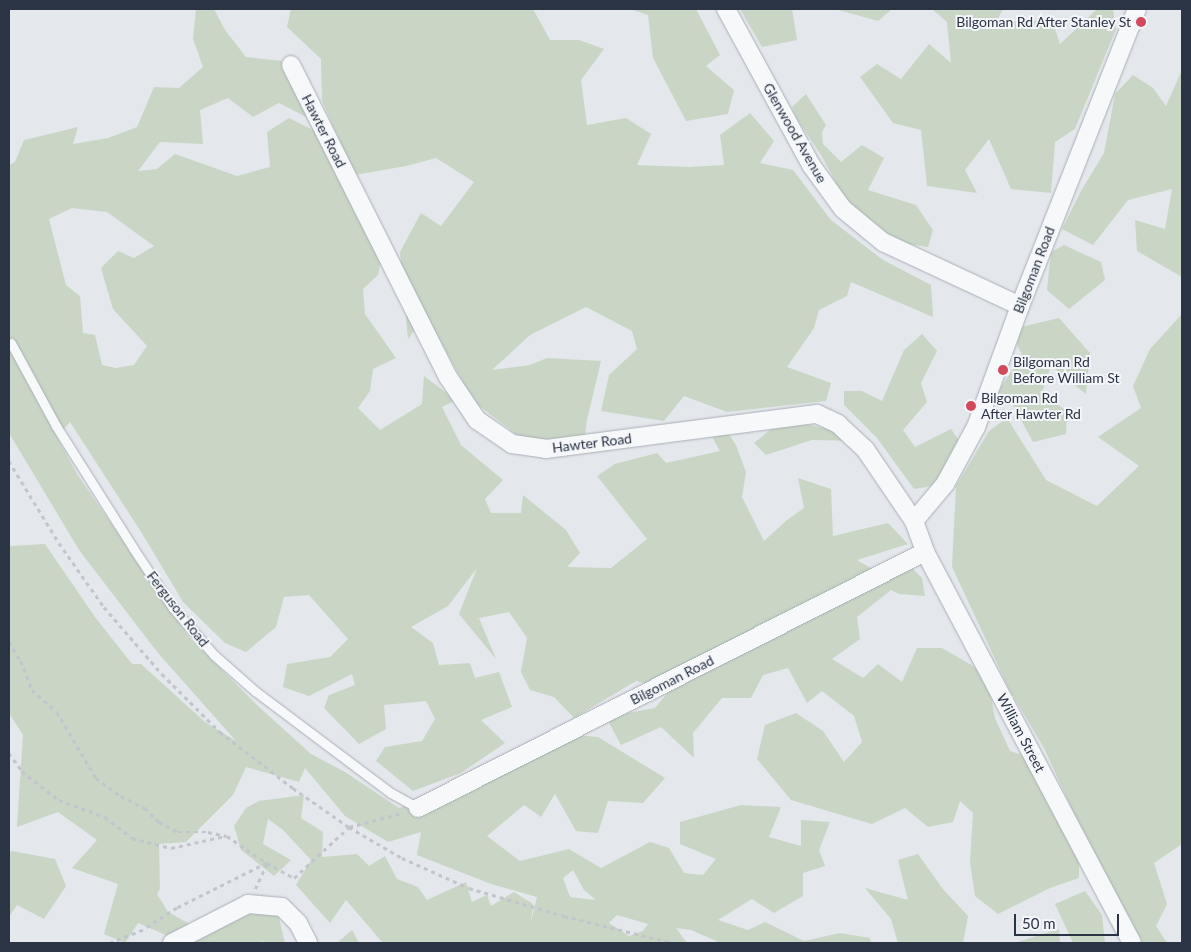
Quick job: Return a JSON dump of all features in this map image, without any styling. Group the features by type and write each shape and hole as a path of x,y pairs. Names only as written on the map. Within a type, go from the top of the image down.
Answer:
{"street":[{"name":"Glenwood Avenue","path":"726,9 811,165 843,209 883,242 1020,306"},
{"name":"Bilgoman Road","path":"914,521 945,484 976,427 1020,306 1137,9"},
{"name":"Hawter Road","path":"291,65 448,377 477,420 512,444 546,449 817,414 838,424 865,449 914,521"},
{"name":"William Street","path":"914,521 925,552 1132,943"},
{"name":"Bilgoman Road","path":"418,808 925,552"},
{"path":"172,943 248,904 282,907 298,923 308,943"}],"lane":[{"name":"Ferguson Road","path":"11,343 56,426 133,548 174,608 214,655 254,691 391,793 418,808"}],"path":[{"path":"9,461 59,543 104,607 162,674 220,732 293,788 349,827 402,858 470,888 564,916 673,943"},
{"path":"9,642 21,661 32,690 58,712 96,778 121,796 144,808 159,822 178,832 208,832 227,836 267,863 294,878 349,827 418,808"},
{"path":"9,753 22,771 59,800 105,818 132,838 171,848 227,836"},
{"path":"248,904 267,863"},
{"path":"110,943 143,930 177,908 267,863"}],"green space":[{"path":"196,9 214,9 225,30 246,57 282,61 310,119 279,103 253,117 228,98 200,110 203,144 160,142 138,171 157,169 175,154 237,176 270,167 267,132 289,118 319,133 352,177 352,206 383,250 378,275 363,289 365,314 396,358 373,369 370,391 358,408 380,430 422,404 424,376 456,400 442,407 461,445 503,480 485,499 491,513 521,513 523,495 566,530 580,553 567,567 611,568 647,539 597,476 615,464 657,453 666,463 720,451 707,428 727,431 736,445 746,472 742,497 764,541 787,520 804,508 798,478 831,489 833,536 888,523 908,544 857,560 874,570 908,564 922,578 925,596 899,594 891,590 857,617 860,639 832,659 863,678 878,664 902,682 917,648 942,648 987,674 995,718 1010,751 1032,758 1079,856 1079,878 1050,888 998,914 975,896 970,862 973,813 960,801 953,822 928,827 905,808 872,824 791,800 757,759 765,725 796,713 823,731 844,762 862,742 854,716 822,691 807,703 788,668 763,675 751,698 722,698 693,733 694,758 661,727 621,745 606,717 655,708 670,690 636,681 574,718 554,697 530,690 521,672 527,638 509,612 479,618 496,659 459,614 477,568 448,606 411,627 433,643 439,665 470,663 475,678 499,672 512,707 481,720 505,743 461,773 413,791 376,761 385,747 422,741 435,719 426,701 384,705 386,729 359,744 324,708 329,695 355,685 352,674 309,696 283,687 287,664 330,657 348,639 309,595 284,597 276,627 246,652 225,643 183,602 143,535 70,422 57,437 77,474 191,639 258,706 311,754 345,772 399,808 429,798 564,734 598,737 665,778 643,803 608,801 598,833 576,831 555,794 541,817 524,805 487,836 520,861 569,849 601,868 650,842 669,848 684,873 703,875 716,859 680,844 680,822 741,805 781,807 769,837 801,846 801,820 830,822 819,850 825,866 803,873 803,896 774,913 752,899 718,920 748,930 765,922 804,941 840,933 870,938 871,943 721,943 691,930 676,928 687,943 383,943 346,900 330,923 296,885 311,860 283,830 268,819 263,844 291,860 274,876 241,850 234,826 246,808 259,801 304,795 301,818 323,832 322,857 357,854 369,866 385,856 397,879 418,887 427,900 466,882 472,902 487,895 491,906 514,892 533,904 531,922 537,897 491,884 417,855 421,832 388,842 345,816 305,768 299,782 246,767 233,795 186,842 159,844 160,889 157,894 168,912 206,933 224,906 278,914 285,943 263,943 263,941 256,943 169,943 180,941 138,923 125,943 104,934 118,884 72,868 97,840 58,812 17,827 23,735 9,713 9,546 45,544 95,617 132,664 141,664 205,722 236,741 158,653 79,550 9,433 9,165 15,162 24,140 78,127 73,144 108,138 137,127 154,87 179,88 203,67 193,39","holes":["72,208 107,212 154,246 134,258 118,251 101,268 113,309 147,346 134,365 116,368 102,365 95,335 83,333 80,296 66,285 49,219","573,870 584,890 596,900 570,897 563,878","617,915 648,924 643,931 629,936 609,923"]},
{"path":"291,9 533,9 550,40 579,40 604,49 581,80 587,125 626,118 651,134 637,165 689,167 724,165 720,135 750,113 774,141 760,163 793,170 831,220 883,260 931,285 933,317 851,282 847,296 819,310 814,328 787,367 831,383 826,401 727,412 684,396 664,421 601,411 609,375 637,349 632,331 586,307 530,335 492,370 530,365 547,358 601,361 587,420 583,450 533,447 474,402 426,315 408,339 400,252 421,213 441,226 474,182 436,158 406,166 355,175 322,101 321,59 287,27"},
{"path":"630,9 696,9 720,55 706,66 734,90 728,114 686,121 653,58 648,15"},
{"path":"740,9 792,9 797,40 762,47"},
{"path":"835,9 892,9 878,21"},
{"path":"932,9 1003,9 996,22 1052,20 1060,44 1097,9 1113,9 1116,29 1075,129 1055,142 1051,193 1011,189 989,139 965,170 977,193 927,186 921,130 893,123 860,77 877,64 901,79 929,44 951,63 947,22"},
{"path":"1182,70 1182,277 1137,251 1135,220 1165,229 1172,189 1128,200 1093,245 1062,229 1081,191 1104,153 1115,94 1133,75 1153,88 1166,106"},
{"path":"806,94 826,125 822,132 823,144 841,162 862,145 884,158 868,190 916,205 933,230 928,247 888,241 848,205 821,155 797,119 792,107"},
{"path":"1064,245 1101,262 1105,280 1069,309 1047,290 1051,252"},
{"path":"1182,314 1182,844 1154,863 1167,904 1156,926 1167,943 1138,943 1085,838 1044,748 1009,689 952,567 956,486 989,431 1007,418 1046,480 1097,506 1139,466 1098,437 1141,408 1133,386 1150,349"},
{"path":"1059,318 1090,353 1086,394 1051,366 1042,393 1067,411 1066,434 1033,442 1010,400 998,392 1022,355 1017,345 1021,327"},
{"path":"922,334 937,351 921,383 927,402 903,430 915,447 951,429 964,448 938,485 914,489 877,438 844,405 844,391 862,391 882,401 904,350"},
{"path":"783,419 832,430 854,441 812,440 766,455 754,443"},
{"path":"9,852 55,859 66,886 44,919 17,905 9,917"},
{"path":"918,854 942,888 968,916 963,943 898,943 891,919 865,888 908,900 898,860"},
{"path":"1085,891 1102,915 1105,943 1073,943 1055,904"},
{"path":"1059,929 1060,943 1014,943"},
{"path":"352,930 359,943 337,943"}],"place":[{"name":"Bilgoman Rd After Stanley St","path":"1141,22"},
{"name":"Bilgoman Rd Before William St","path":"1003,370"},
{"name":"Bilgoman Rd After Hawter Rd","path":"971,406"}]}
